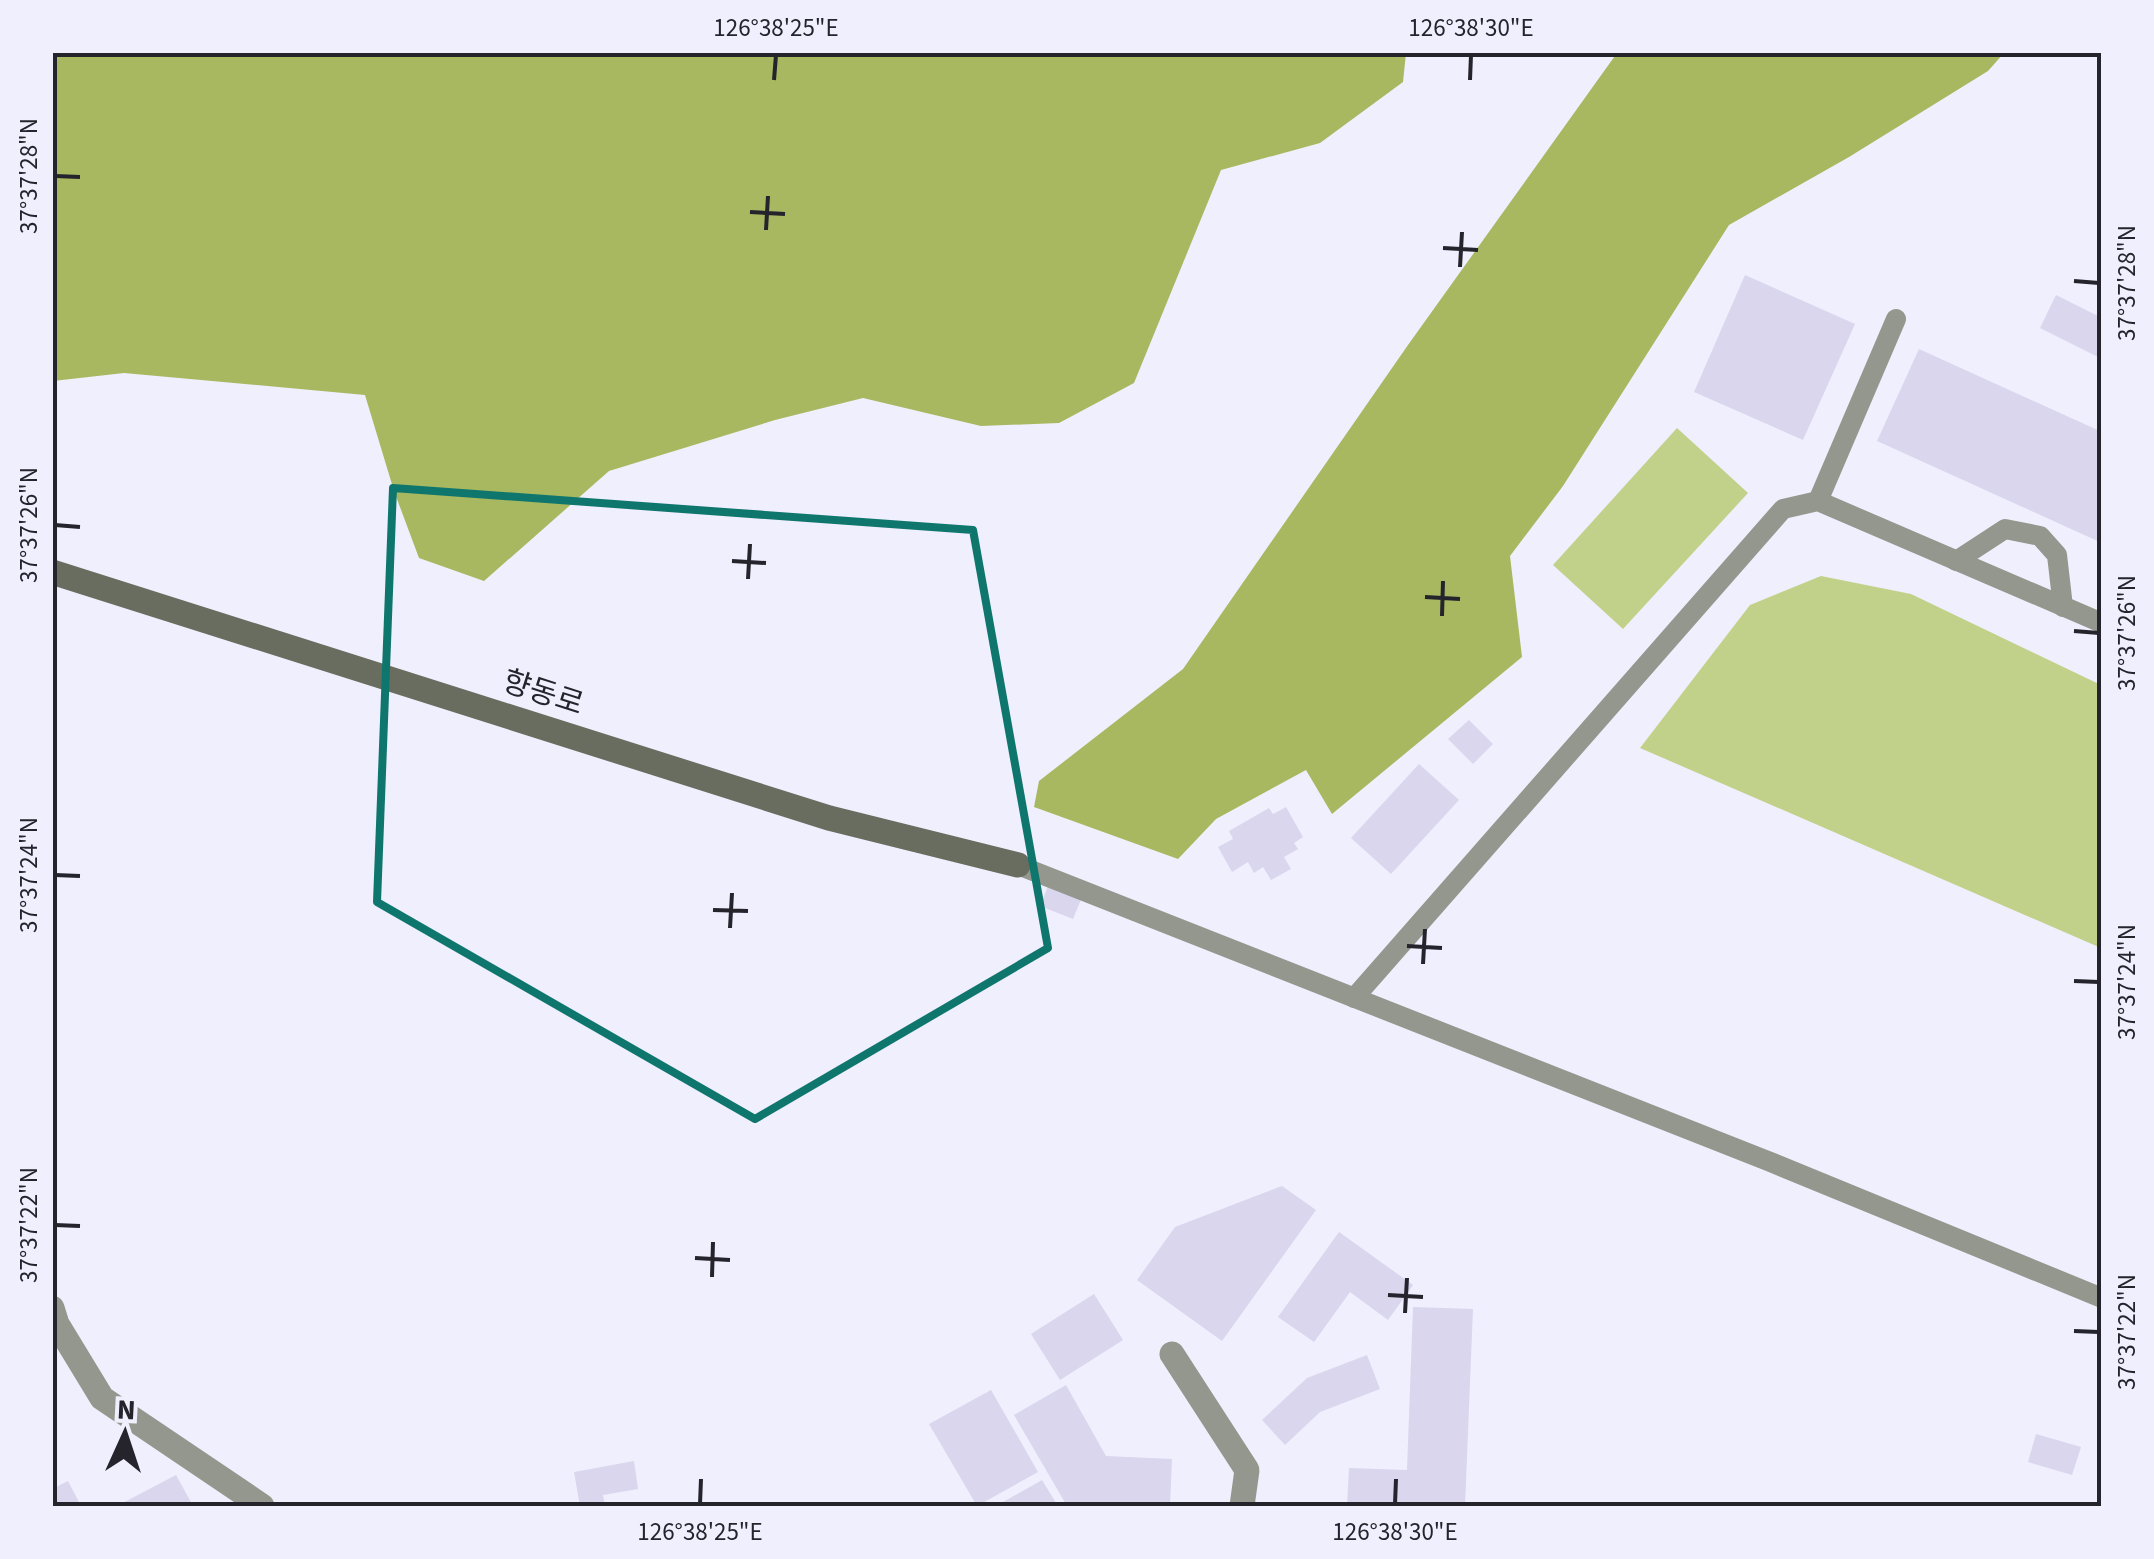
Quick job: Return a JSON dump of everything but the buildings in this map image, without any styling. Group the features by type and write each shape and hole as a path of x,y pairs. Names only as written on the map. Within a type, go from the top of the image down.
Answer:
{"street":[{"name":"향동로","path":"52,572 829,818 1018,865"},
{"path":"52,1308 57,1324 102,1398 262,1506"},
{"path":"1172,1354 1247,1470 1242,1506"}],"lane":[{"path":"1818,501 1896,319"},
{"path":"1354,998 1783,509 1818,501 2102,624"},
{"path":"1956,561 2004,529 2040,536 2057,555 2062,606"},
{"path":"1018,865 1768,1161 2102,1298"}],"highlighted area":[{"path":"393,488 973,530 1048,948 755,1119 377,902"}],"green space":[{"path":"52,53 1406,53 1403,82 1320,143 1221,170 1134,383 1059,423 981,426 863,398 775,420 609,471 484,581 419,558 365,395 124,373 53,381"},
{"path":"1617,53 2004,53 1988,71 1729,225 1563,486 1510,556 1522,657 1332,814 1306,770 1216,819 1178,859 1034,807 1039,781 1183,669"},
{"path":"1677,428 1748,493 1623,629 1553,565"},
{"path":"1821,576 1911,594 2101,685 2101,948 1640,748 1750,605"}]}
